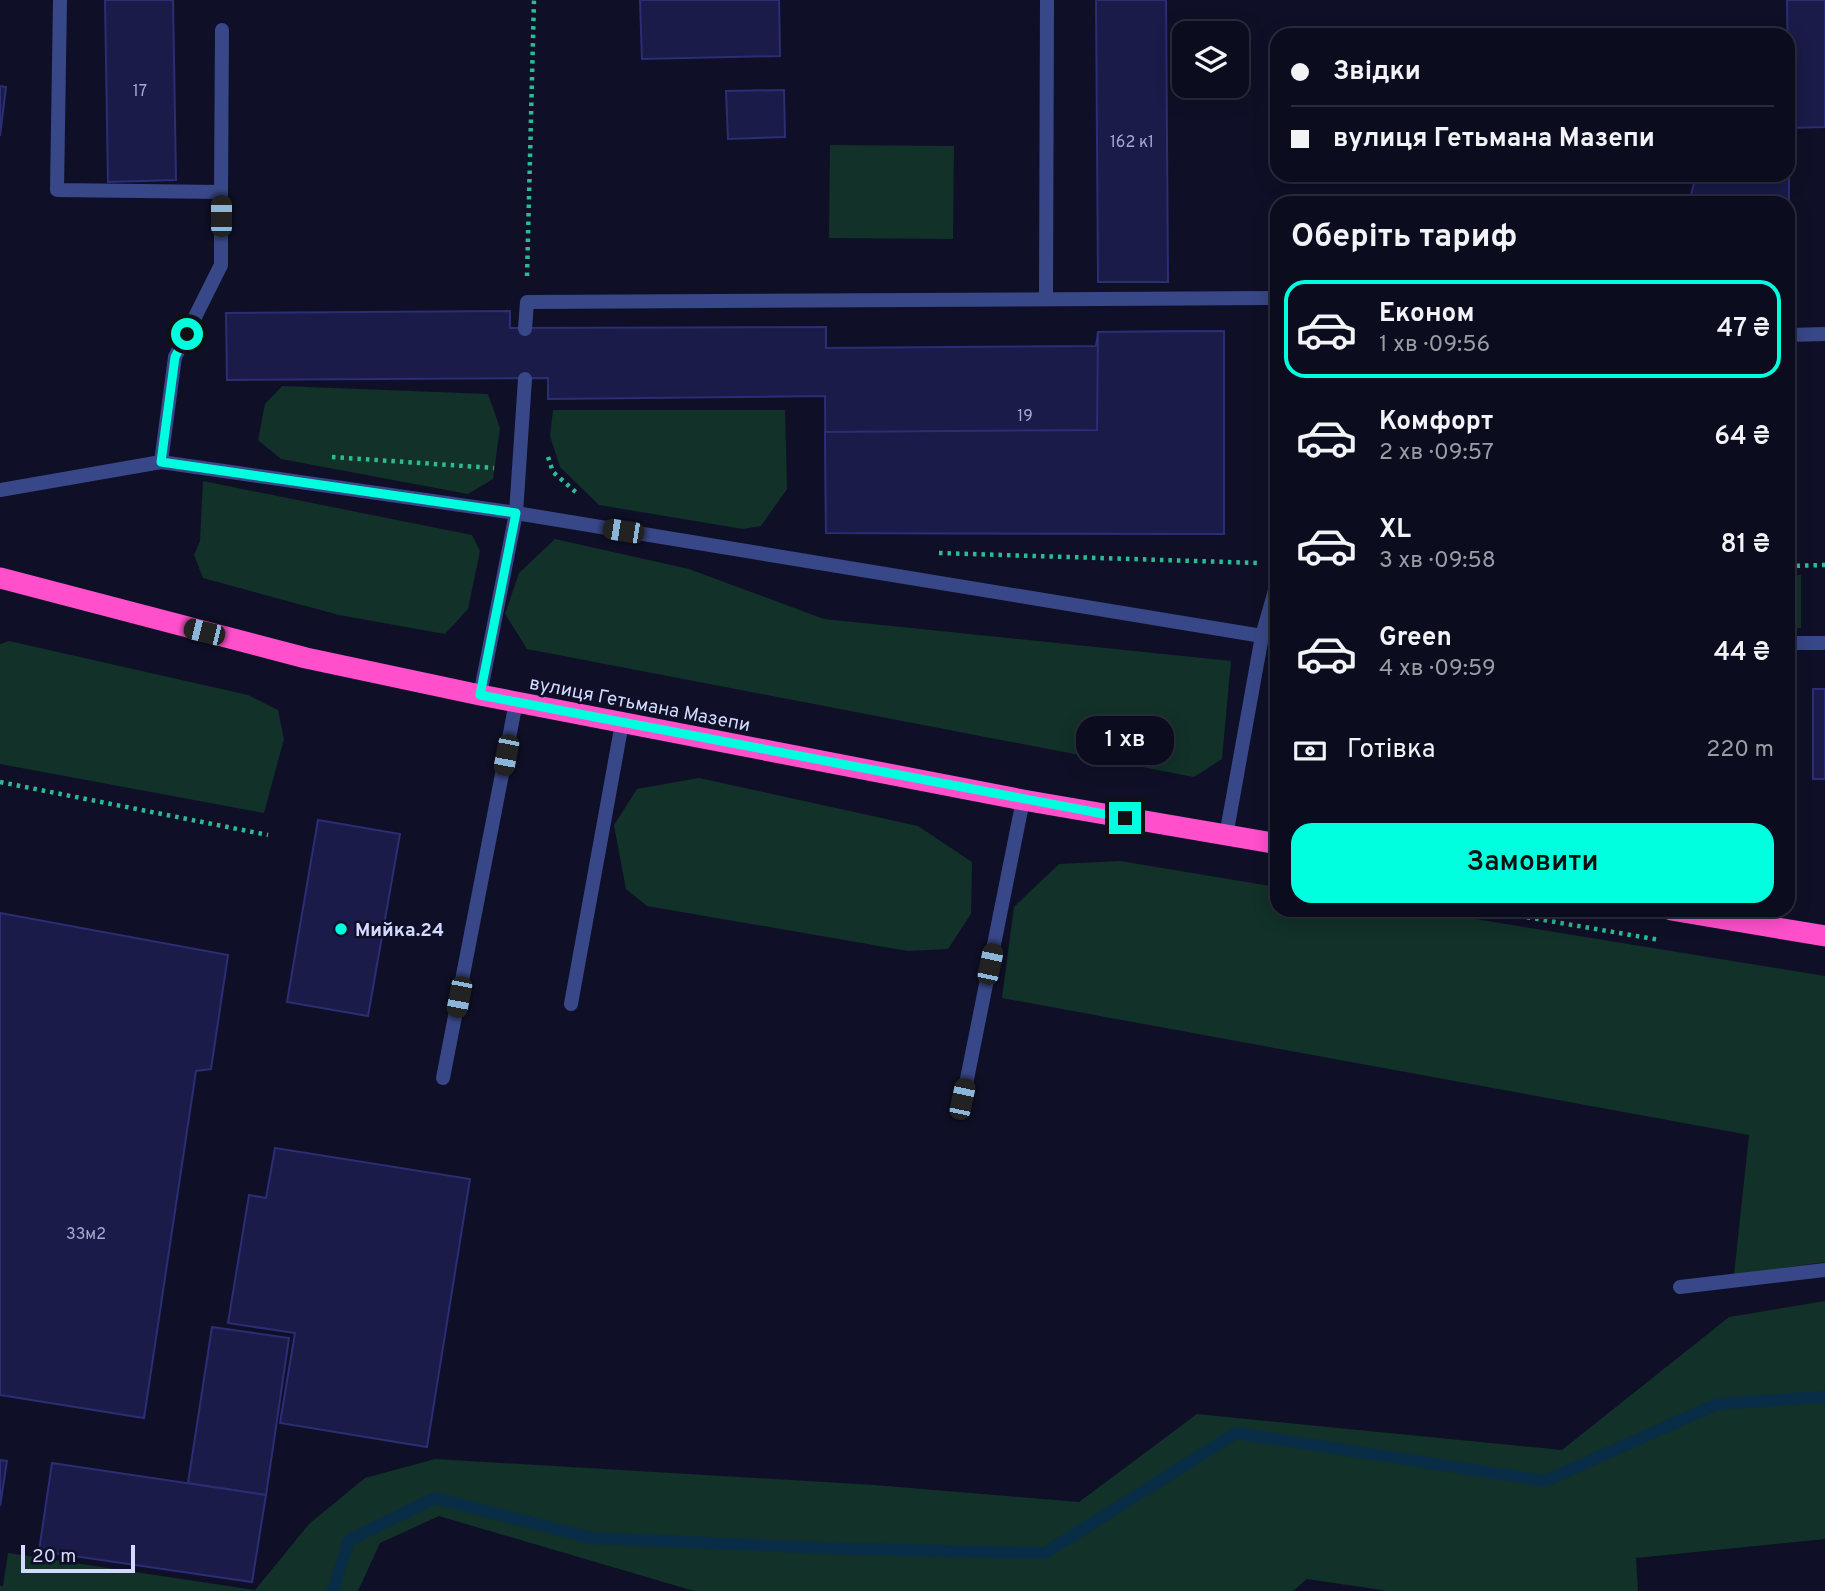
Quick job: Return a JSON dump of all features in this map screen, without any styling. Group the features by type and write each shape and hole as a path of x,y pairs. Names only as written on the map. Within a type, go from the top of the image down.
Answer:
{"highway":[{"name":"вулиця Гетьмана Мазепи","path":"0,578 306,658 480,695 1023,800 1270,843"},
{"path":"1712,917 1825,936"}],"lane":[{"path":"60,0 57,190 221,192"},
{"path":"1046,299 1047,0"},
{"path":"161,462 175,357 221,265 222,30"},
{"path":"525,329 527,302 1270,298"},
{"path":"1795,335 1825,334"},
{"path":"480,695 516,513 525,379"},
{"path":"0,490 161,462 516,513 1270,636"},
{"path":"1226,836 1262,636 1270,608"},
{"path":"1795,643 1825,643"},
{"path":"443,1078 516,702"},
{"path":"571,1004 622,723"},
{"path":"962,1099 1023,800"},
{"path":"1680,1287 1825,1270"}],"path":[{"path":"527,302 534,0"},
{"path":"545,451 553,472 589,503"},
{"path":"928,553 1264,563"},
{"path":"1795,566 1825,565"},
{"path":"0,782 268,835"},
{"path":"1526,917 1662,940"}],"green space":[{"path":"830,145 954,146 953,239 829,238"},
{"path":"282,386 488,394 500,428 493,479 468,494 281,459 258,440 265,404"},
{"path":"553,410 785,410 787,489 761,526 743,529 599,505 560,467 550,436"},
{"path":"203,481 472,535 480,551 468,609 445,634 339,615 203,578 194,555 200,541"},
{"path":"555,539 689,569 824,619 1231,661 1222,759 1194,777 527,649 505,614 519,573"},
{"path":"1795,575 1801,575 1801,628 1795,628"},
{"path":"9,641 248,695 278,710 284,739 264,813 0,764 0,644"},
{"path":"699,778 918,826 972,862 971,914 948,949 908,951 647,906 626,889 614,825 637,789"},
{"path":"1120,861 1270,886 1270,917 1463,917 1825,976 1825,1262 1734,1275 1749,1135 1002,998 1014,907 1059,864"},
{"path":"1825,1301 1825,1539 1636,1558 1638,1591 1388,1591 1307,1579 1293,1591 694,1591 439,1516 380,1543 358,1591 0,1591 8,1553 255,1590 309,1524 365,1478 435,1459 874,1485 1079,1502 1197,1414 1562,1450 1729,1317"}],"building":[{"path":"105,0 173,0 176,180 108,182"},
{"path":"640,0 779,0 780,56 642,59"},
{"path":"1096,0 1166,0 1168,282 1098,282"},
{"path":"1787,0 1825,0 1825,127 1795,128 1795,28 1787,28"},
{"path":"0,86 6,87 0,136"},
{"path":"784,90 785,137 728,139 726,91"},
{"path":"1694,182 1789,182 1789,196 1691,196"},
{"path":"510,311 510,328 826,327 826,348 1096,346 1098,332 1224,331 1224,534 826,533 825,396 548,399 548,378 227,380 226,313"},
{"path":"1224,331 1224,534 826,533 825,432 1097,430 1098,332"},
{"path":"1813,689 1825,689 1825,779 1813,779"},
{"name":"Мийка.24","path":"318,820 400,834 368,1016 287,1002"},
{"path":"0,913 228,955 211,1069 196,1071 144,1418 0,1395"},
{"path":"275,1148 470,1179 427,1447 280,1423 295,1333 228,1323 249,1195 266,1198"},
{"path":"212,1327 289,1338 266,1495 188,1483"},
{"path":"0,1460 7,1461 0,1506"},
{"path":"52,1463 266,1495 252,1582 39,1551"}],"waterway":[{"path":"333,1591 349,1540 435,1498 591,1538 850,1549 1045,1553 1236,1433 1545,1481 1717,1404 1825,1397"}],"place":[{"name":"Мийка.24","path":"341,929"}],"route":[{"path":"187,334 175,357 161,462 516,513 480,695 1125,818"}]}
